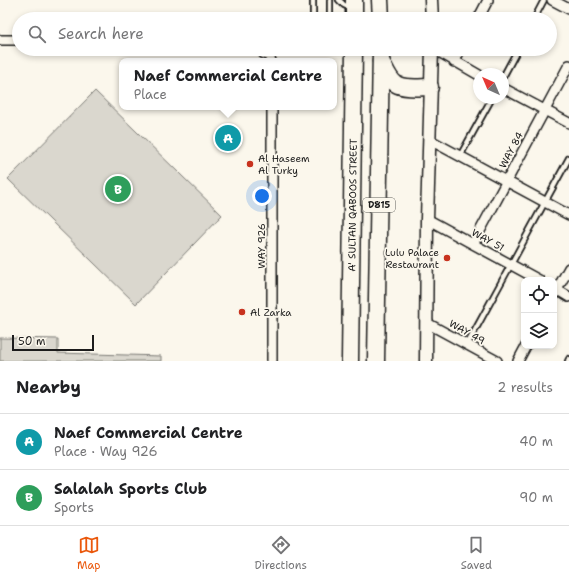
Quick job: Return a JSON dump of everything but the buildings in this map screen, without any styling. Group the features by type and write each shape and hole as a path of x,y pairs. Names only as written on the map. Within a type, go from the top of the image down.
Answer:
{"highway":[{"path":"380,0 380,12"},
{"name":"A' SULTAN QABOOS STREET","path":"350,361 354,56"},
{"path":"381,56 391,78 398,85 412,87 430,86"},
{"name":"D815","path":"376,361 381,56"}],"street":[{"path":"431,0 432,12"},
{"path":"482,12 488,0"},
{"path":"552,0 569,9"},
{"path":"0,40 12,40"},
{"path":"426,361 427,219 430,140 430,86 432,56"},
{"path":"444,56 473,72"},
{"path":"454,62 457,56"},
{"name":"WAY 84","path":"473,244 569,65"},
{"path":"509,91 569,123"},
{"name":"WAY 926","path":"272,110 272,361"},
{"path":"430,140 569,215"},
{"name":"WAY 51","path":"427,219 533,277"},
{"path":"557,288 569,268"},
{"path":"557,292 569,297"},
{"name":"WAY 49","path":"427,323 497,361"},
{"path":"518,361 524,349"}],"lane":[{"path":"312,0 313,12"},
{"path":"330,0 330,12"},
{"path":"339,0 353,12"},
{"path":"538,12 544,0"},
{"path":"507,68 514,56"},
{"path":"460,156 489,104"},
{"path":"467,345 569,158"}],"shaded area":[{"path":"95,91 222,215 136,304 8,179"},
{"path":"0,338 58,339 58,353 161,356 161,361 0,361"}],"place":[{"name":"Naef Commercial Centre","path":"228,138"},
{"name":"Al Haseem Al Turky","path":"250,164"},
{"name":"Salalah Sports Club","path":"118,189"},
{"name":"Lulu Palace Restaurant","path":"447,258"},
{"name":"Al Zarka","path":"242,312"}]}
